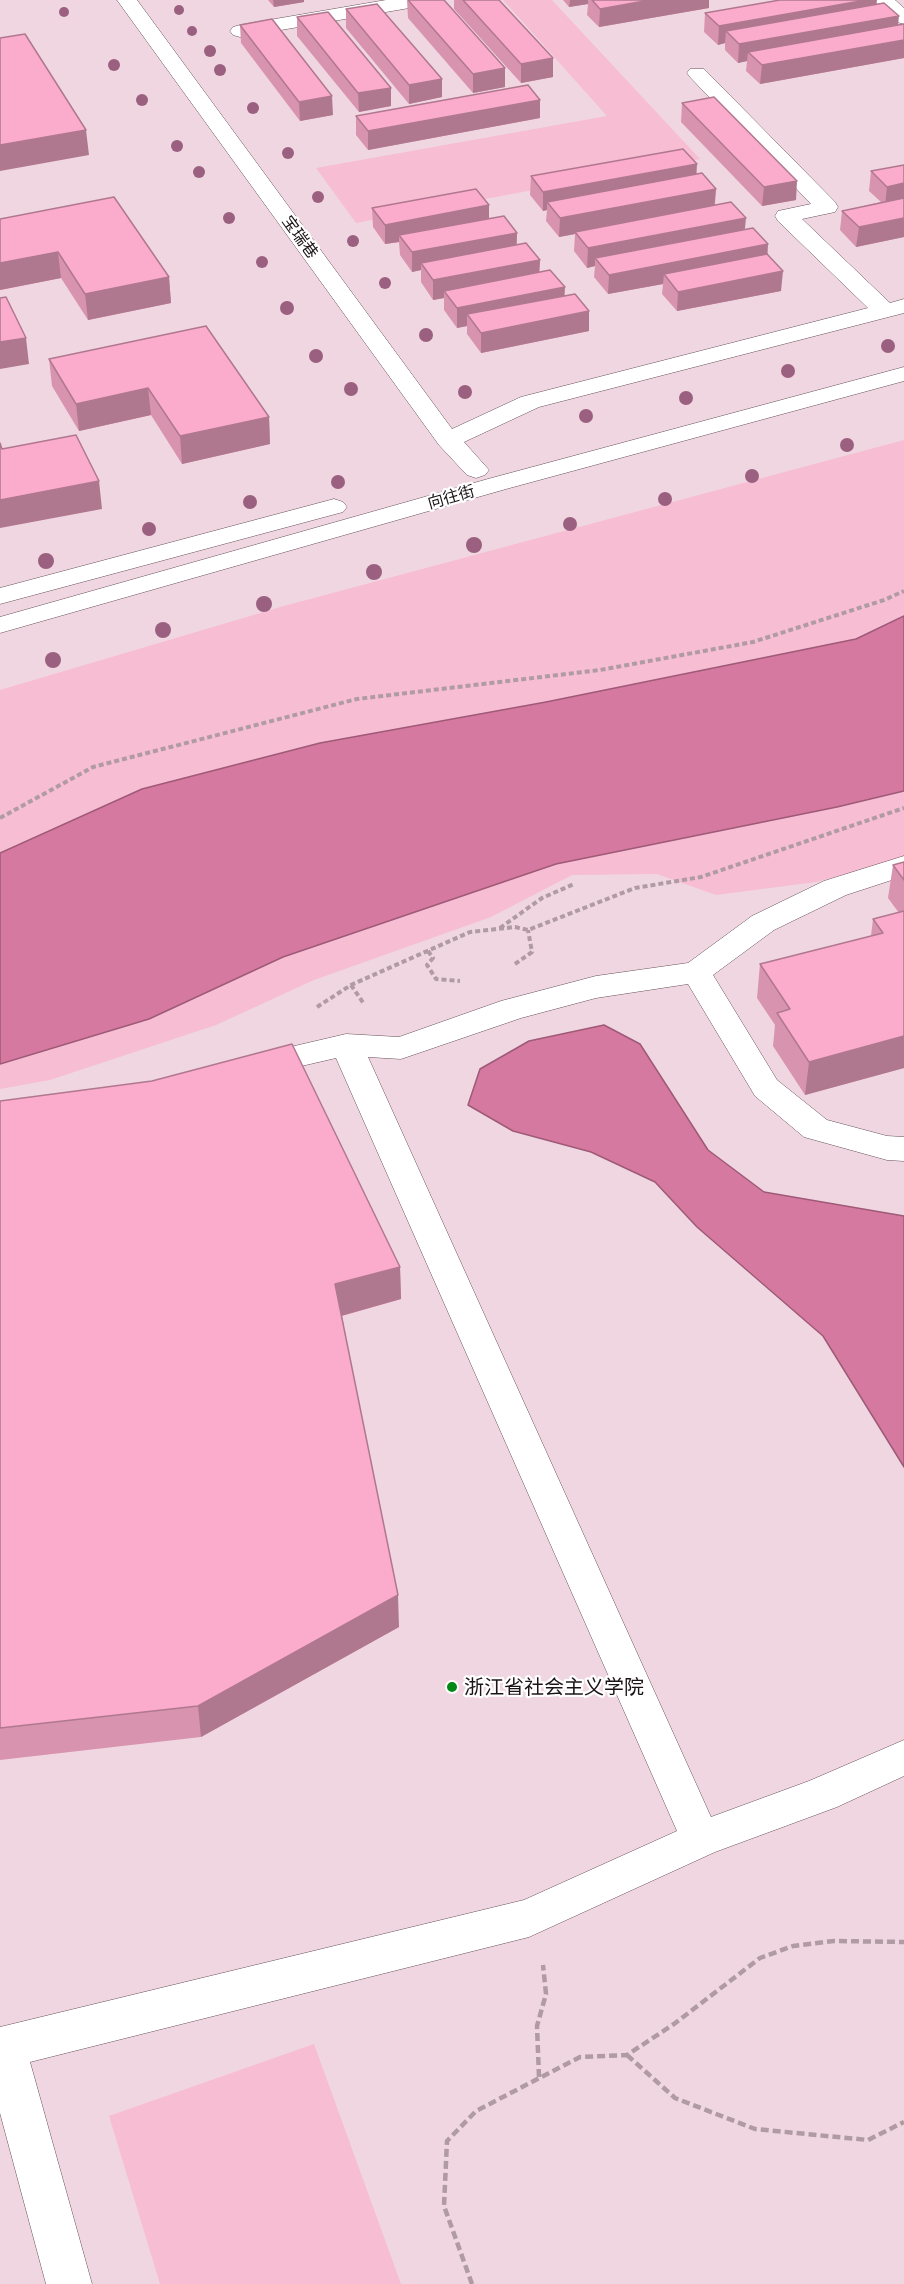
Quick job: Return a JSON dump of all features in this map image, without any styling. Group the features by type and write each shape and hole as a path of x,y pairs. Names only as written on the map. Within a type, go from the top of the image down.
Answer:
{"street":[{"name":"宝瑞巷","path":"127,0 448,440 476,470"},
{"path":"240,31 421,0"},
{"path":"883,0 904,18"},
{"path":"697,73 827,207 786,216 894,308"},
{"path":"448,440 530,402 894,308"},
{"name":"向往街","path":"0,596 904,356"},
{"name":"向往街","path":"0,625 497,484 904,374"},
{"path":"231,1071 346,1045 401,1048 512,1009 596,987 696,972 763,923 836,888 904,867"},
{"path":"696,972 766,1088 816,1129 887,1148 904,1149"},
{"path":"346,1045 701,1839"},
{"path":"69,2284 2,2047 529,1918 701,1839 823,1794 904,1757"}],"path":[{"path":"0,818 93,767 357,699 600,670 753,642 884,600 904,591"},
{"path":"315,1009 351,985 470,932 515,927 528,930 635,888 701,877 904,808"},
{"path":"500,928 534,903 574,884"},
{"path":"512,969 517,961 532,952 528,930"},
{"path":"428,951 434,958 427,965 436,978 471,981"},
{"path":"351,985 363,1002"},
{"path":"529,1918 544,1968 546,1994 537,2026 539,2077"},
{"path":"472,2284 444,2206 447,2141 476,2111 580,2057 627,2055 674,2024 760,1958 793,1946 834,1941 904,1942"},
{"path":"627,2055 675,2098 755,2129 868,2140 904,2122"}],"shaded area":[{"path":"503,0 552,0 700,159 356,223 316,168 607,116"},
{"path":"904,440 904,616 856,639 546,702 320,743 142,789 0,853 0,690 284,606"},
{"path":"904,616 904,791 837,807 556,864 283,957 149,1019 0,1064 0,853 142,789 320,743 546,702 856,639"},
{"path":"904,791 904,858 816,882 716,895 657,874 572,875 491,917 314,980 216,1025 50,1080 0,1089 0,1064 149,1019 283,957 556,864 837,807"},
{"path":"604,1025 640,1044 708,1150 764,1192 904,1216 904,1467 823,1336 697,1227 655,1182 591,1152 513,1131 468,1105 480,1069 529,1041"},
{"path":"314,2044 401,2284 160,2284 109,2116"}],"building":[{"path":"408,0 444,0 505,68 473,74"},
{"path":"463,0 499,0 553,58 521,64"},
{"path":"592,0 650,0 600,9"},
{"path":"780,0 866,0 719,26 705,13"},
{"path":"884,3 899,16 739,44 726,31"},
{"path":"377,4 442,79 409,85 346,9"},
{"path":"328,12 391,88 358,93 297,17"},
{"path":"272,19 332,96 299,102 240,25"},
{"path":"904,24 904,40 762,65 748,52"},
{"path":"25,34 86,130 0,145 0,38"},
{"path":"528,85 540,100 368,131 356,116"},
{"path":"714,97 797,181 764,187 682,103"},
{"path":"683,149 697,164 543,192 531,176"},
{"path":"904,165 904,183 887,187 871,171"},
{"path":"702,173 716,189 560,218 547,202"},
{"path":"476,189 489,205 385,225 372,208"},
{"path":"114,197 169,277 85,294 58,252 0,263 0,219"},
{"path":"904,198 904,218 859,227 842,211"},
{"path":"731,202 746,218 588,248 575,232"},
{"path":"504,216 517,233 412,252 399,235"},
{"path":"753,228 768,244 609,275 595,258"},
{"path":"526,243 540,260 433,280 421,263"},
{"path":"767,254 783,271 678,292 664,274"},
{"path":"550,270 565,287 457,308 444,291"},
{"path":"575,294 589,311 481,333 467,314"},
{"path":"6,297 26,338 0,342 0,298"},
{"path":"206,326 269,417 180,436 148,388 76,404 49,359"},
{"path":"76,435 99,481 0,500 0,443 2,449"},
{"path":"904,862 904,880 893,865"},
{"path":"904,911 904,1036 809,1062 777,1013 790,1009 760,964 883,933 873,919"},
{"path":"292,1044 400,1267 335,1284 398,1595 198,1706 0,1728 0,1101 152,1081"}],"place":[{"name":"浙江省社会主义学院","path":"452,1687"}]}
